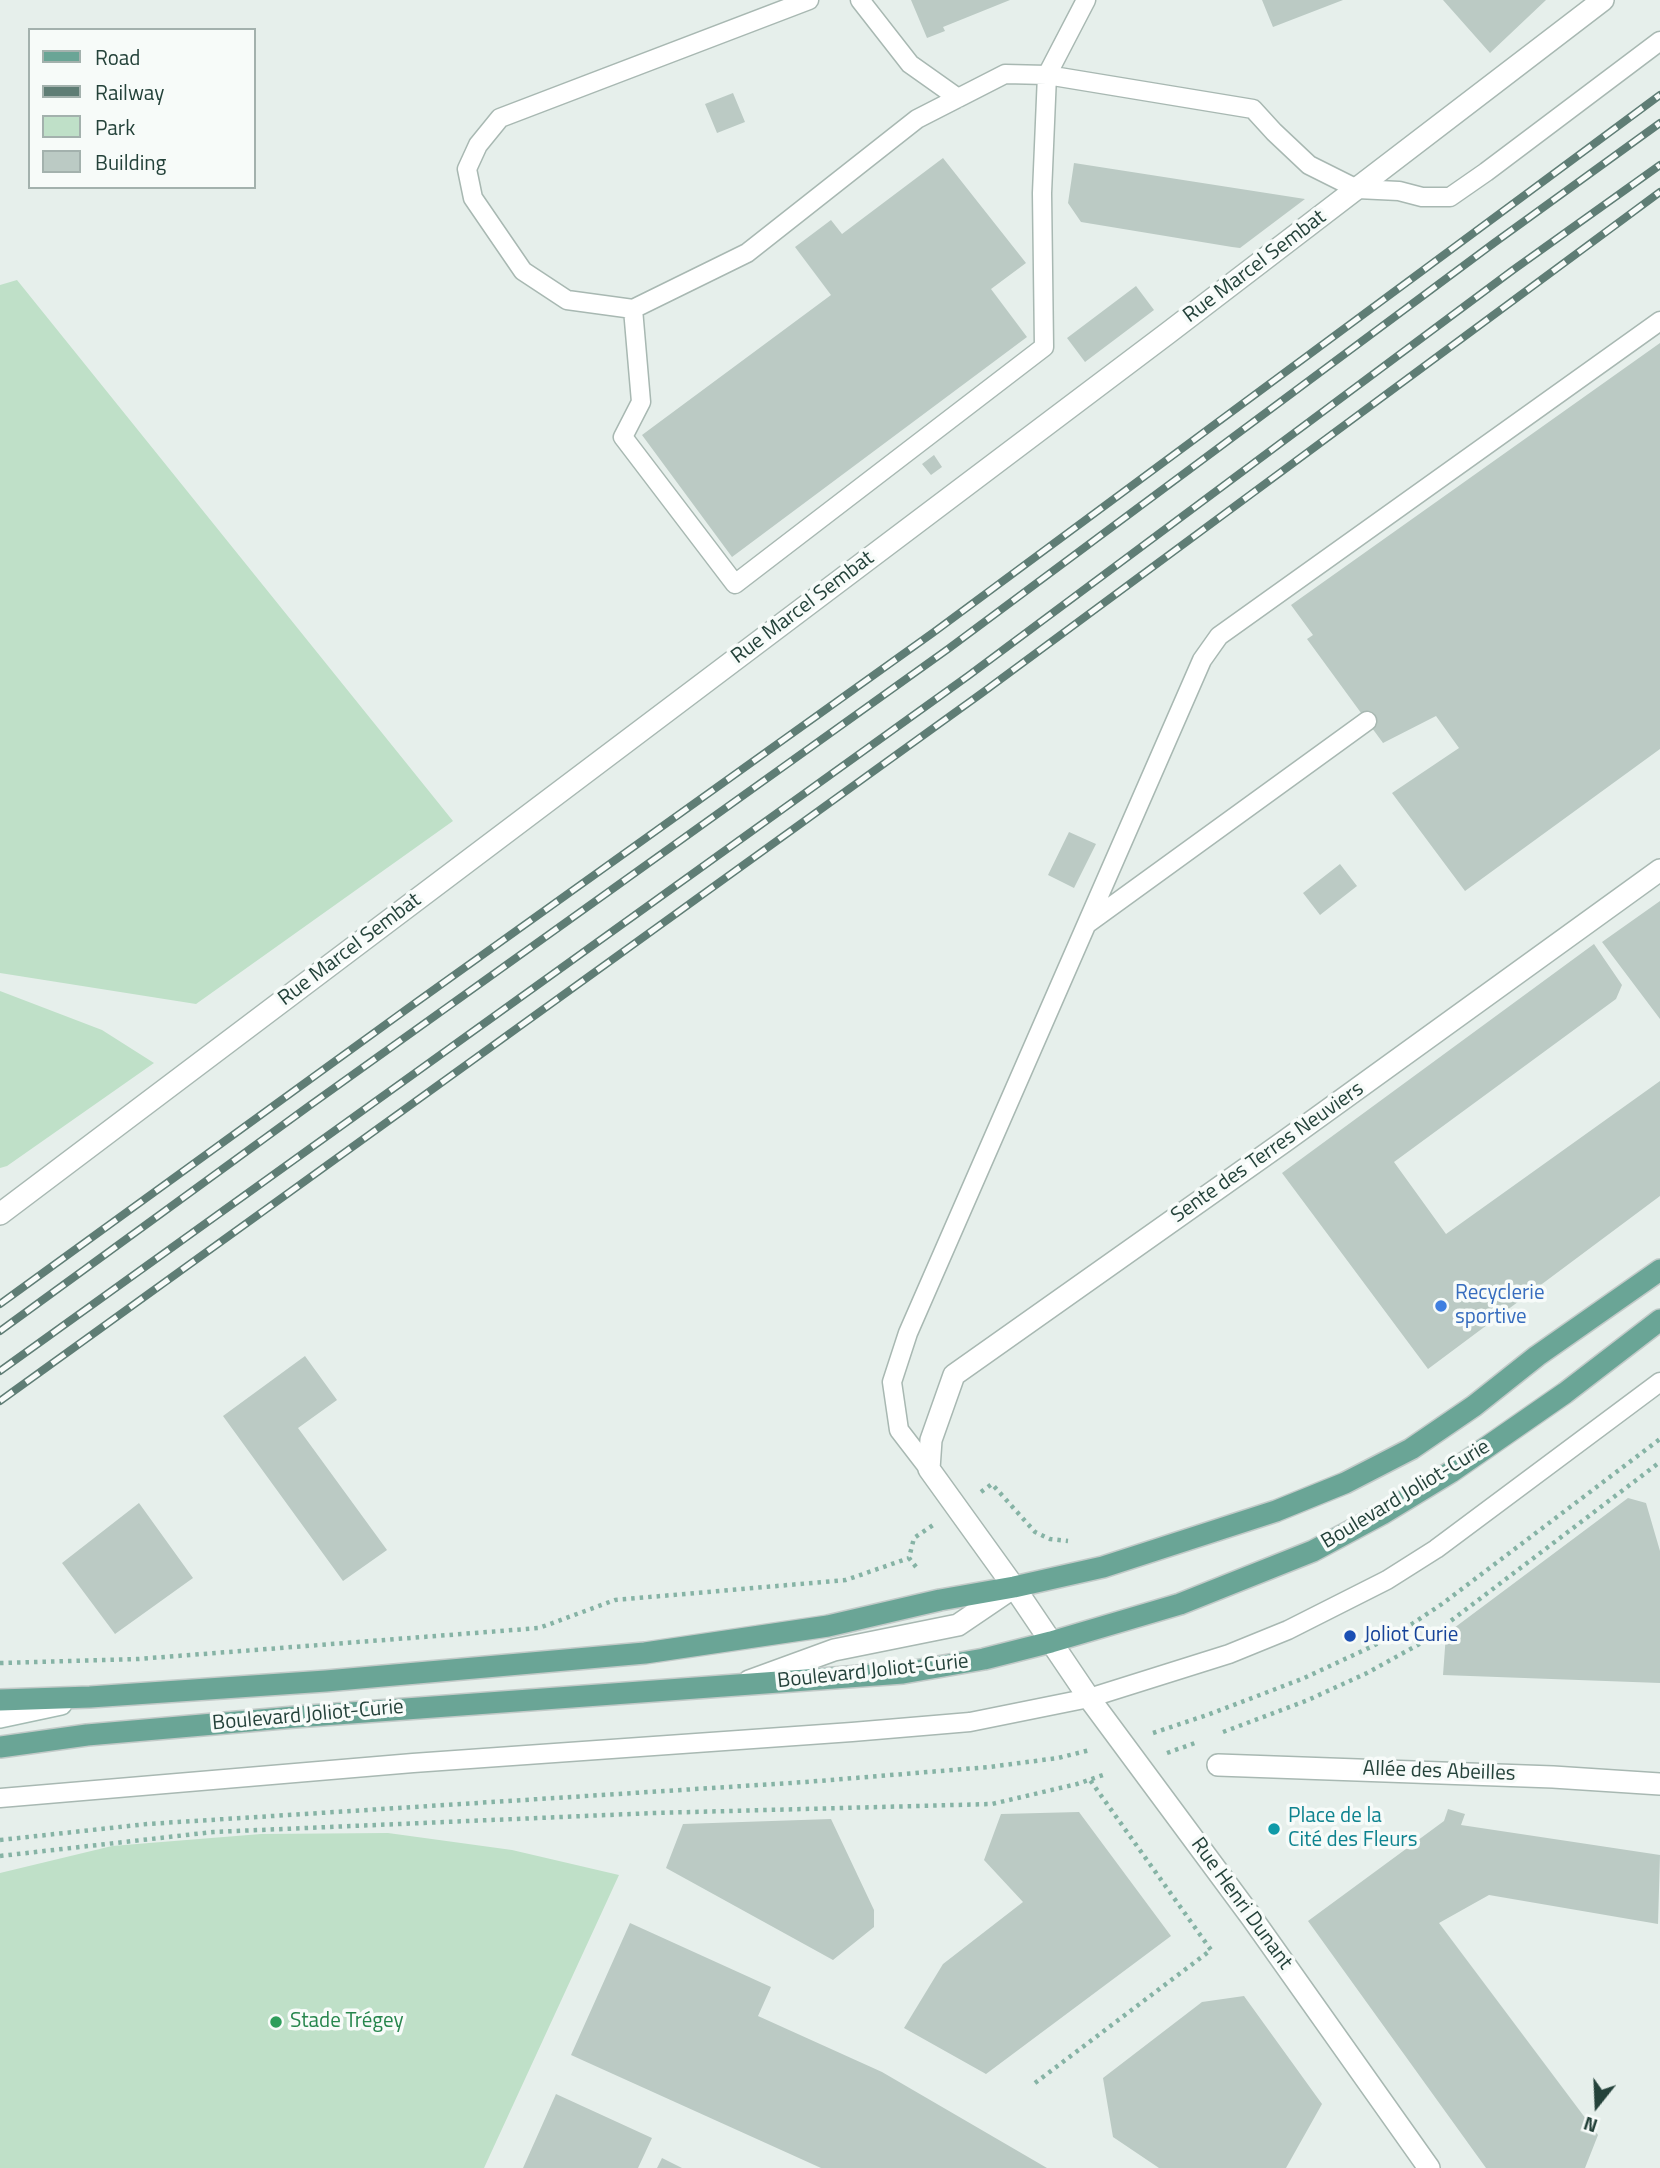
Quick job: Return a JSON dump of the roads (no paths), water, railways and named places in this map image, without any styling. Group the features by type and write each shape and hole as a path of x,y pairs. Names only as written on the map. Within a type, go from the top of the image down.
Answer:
{"main road":[{"name":"Boulevard Joliot-Curie","path":"0,1700 90,1697 326,1681 645,1653 828,1626 1103,1567 1276,1511 1345,1483 1411,1449 1660,1270"},
{"name":"Boulevard Joliot-Curie","path":"0,1747 87,1735 295,1717 903,1673 984,1659 1051,1642 1181,1604 1313,1551 1382,1514 1451,1472 1565,1393 1660,1320"}],"street":[{"name":"Rue Marcel Sembat","path":"0,1214 1357,189 1603,0"},
{"name":"Sente des Terres Neuviers","path":"929,1469 932,1440 954,1374 1285,1141 1660,870"},
{"name":"Rue Henri Dunant","path":"929,1469 1089,1698 1252,1918 1429,2168"},
{"path":"737,1686 834,1650 958,1625 1014,1587"},
{"path":"0,1717 90,1697"},
{"name":"Allée des Abeilles","path":"1219,1765 1553,1777 1660,1784"}],"lane":[{"path":"809,0 500,118 478,145 467,169 473,198 523,271 567,300 633,309 747,253 917,119 1005,74 1047,75 1253,108 1309,165 1357,189 1399,191 1422,197 1450,197 1660,41"},
{"path":"860,0 910,64 958,98"},
{"path":"633,309 641,402 623,437 735,584 1044,347 1042,193 1047,75 1086,0"},
{"path":"929,1469 900,1430 892,1382 908,1333 1202,660 1219,636 1660,321"},
{"path":"1087,924 1367,721"},
{"path":"0,1798 412,1763 917,1726 1010,1715 1089,1698 1228,1654 1289,1630 1387,1580 1436,1549 1660,1382"}],"railway":[{"path":"0,1304 934,632 1660,95"},
{"path":"0,1331 309,1106 948,649 1494,243 1660,123"},
{"path":"0,1371 968,676 1513,270 1660,165"},
{"path":"0,1401 982,693 1660,192"}],"place":[{"name":"Recyclerie sportive","path":"1441,1306"},
{"name":"Joliot Curie","path":"1350,1636"},
{"name":"Place de la Cité des Fleurs","path":"1274,1829"},
{"name":"Stade Trégey","path":"276,2022"}]}
